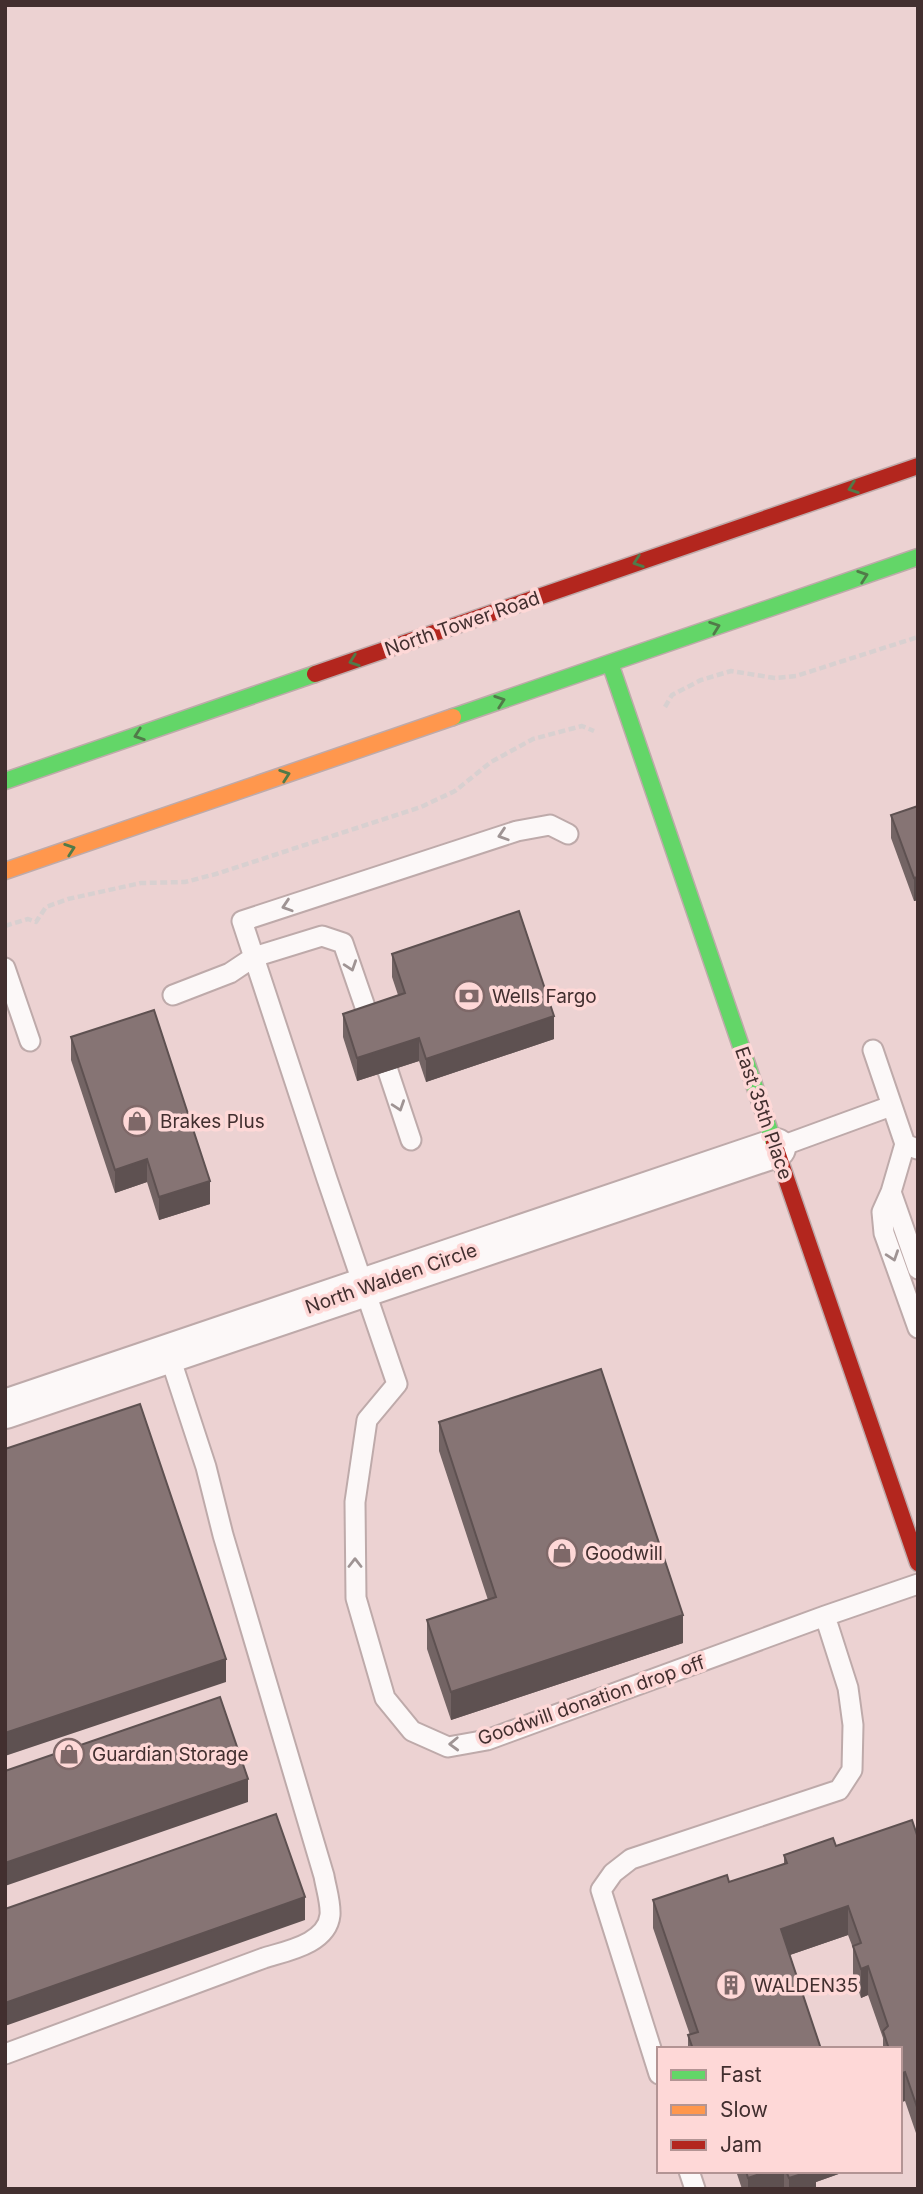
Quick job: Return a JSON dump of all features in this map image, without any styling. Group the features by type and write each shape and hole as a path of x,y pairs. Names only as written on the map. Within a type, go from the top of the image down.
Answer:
{"main road":[{"name":"North Tower Road","path":"5,781 918,466"},
{"path":"5,871 918,557"},
{"name":"East 35th Place","path":"610,663 918,1563"}],"street":[{"name":"North Walden Circle","path":"5,1409 776,1148"}],"lane":[{"path":"364,1287 242,921 517,831 550,824 568,834"},
{"path":"173,995 230,973 254,957 322,936 343,943 372,1027"},
{"path":"5,968 30,1041"},
{"path":"873,1050 891,1106 912,1147 882,1212 884,1233 918,1328"},
{"path":"388,1071 411,1140"},
{"path":"776,1148 891,1106"},
{"path":"891,1192 918,1269"},
{"name":"Goodwill donation drop off","path":"364,1287 397,1384 367,1420 355,1502 356,1598 384,1698 412,1731 448,1746 486,1740 918,1584"},
{"path":"5,2054 251,1962 304,1945 323,1932 330,1915 324,1876 223,1535 206,1467 169,1354"},
{"path":"657,2068 601,1890 613,1873 631,1858 839,1790 852,1770 853,1725 848,1688 825,1616"}],"path":[{"path":"657,709 663,711 672,695 701,680 732,671 775,678 796,676 918,637"},
{"path":"5,926 28,919 36,922 46,907 68,899 141,883 185,882 216,874 421,807 455,792 491,762 533,739 569,728 582,726 597,732 600,728"}],"building":[{"path":"918,806 918,877 914,878 891,815"},
{"name":"Wells Fargo","path":"519,911 554,1016 426,1059 419,1038 357,1058 343,1014 405,993 392,954"},
{"name":"Brakes Plus","path":"154,1010 210,1181 159,1197 147,1159 115,1170 71,1037"},
{"name":"Goodwill","path":"601,1369 683,1615 451,1692 427,1620 496,1597 439,1422"},
{"path":"140,1404 226,1659 5,1733 5,1449"},
{"path":"220,1697 248,1779 5,1863 5,1771"},
{"path":"276,1814 305,1897 5,2003 5,1909"},
{"name":"WALDEN35","path":"912,1820 918,1838 918,2110 905,2072 902,2073 902,2047 888,2047 883,2031 888,2026 868,1966 861,1969 853,1946 861,1943 848,1906 781,1929 820,2047 692,2047 688,2035 698,2032 653,1900 727,1875 729,1882 787,1863 784,1855 833,1838 836,1846"},
{"path":"747,2173 763,2173 748,2178"},
{"path":"787,2173 805,2173 789,2178"}],"traffic: fast":[{"path":"453,717 918,557"},
{"path":"610,663 774,1143"},
{"path":"5,781 315,674"}],"traffic: slow":[{"path":"5,871 453,717"}],"traffic: jam":[{"path":"315,674 918,466"},
{"path":"774,1143 918,1563"}],"place":[{"name":"Wells Fargo","path":"469,996"},
{"name":"Brakes Plus","path":"137,1121"},
{"name":"Goodwill","path":"562,1553"},
{"name":"Guardian Storage","path":"69,1754"},
{"name":"WALDEN35","path":"731,1985"}]}
